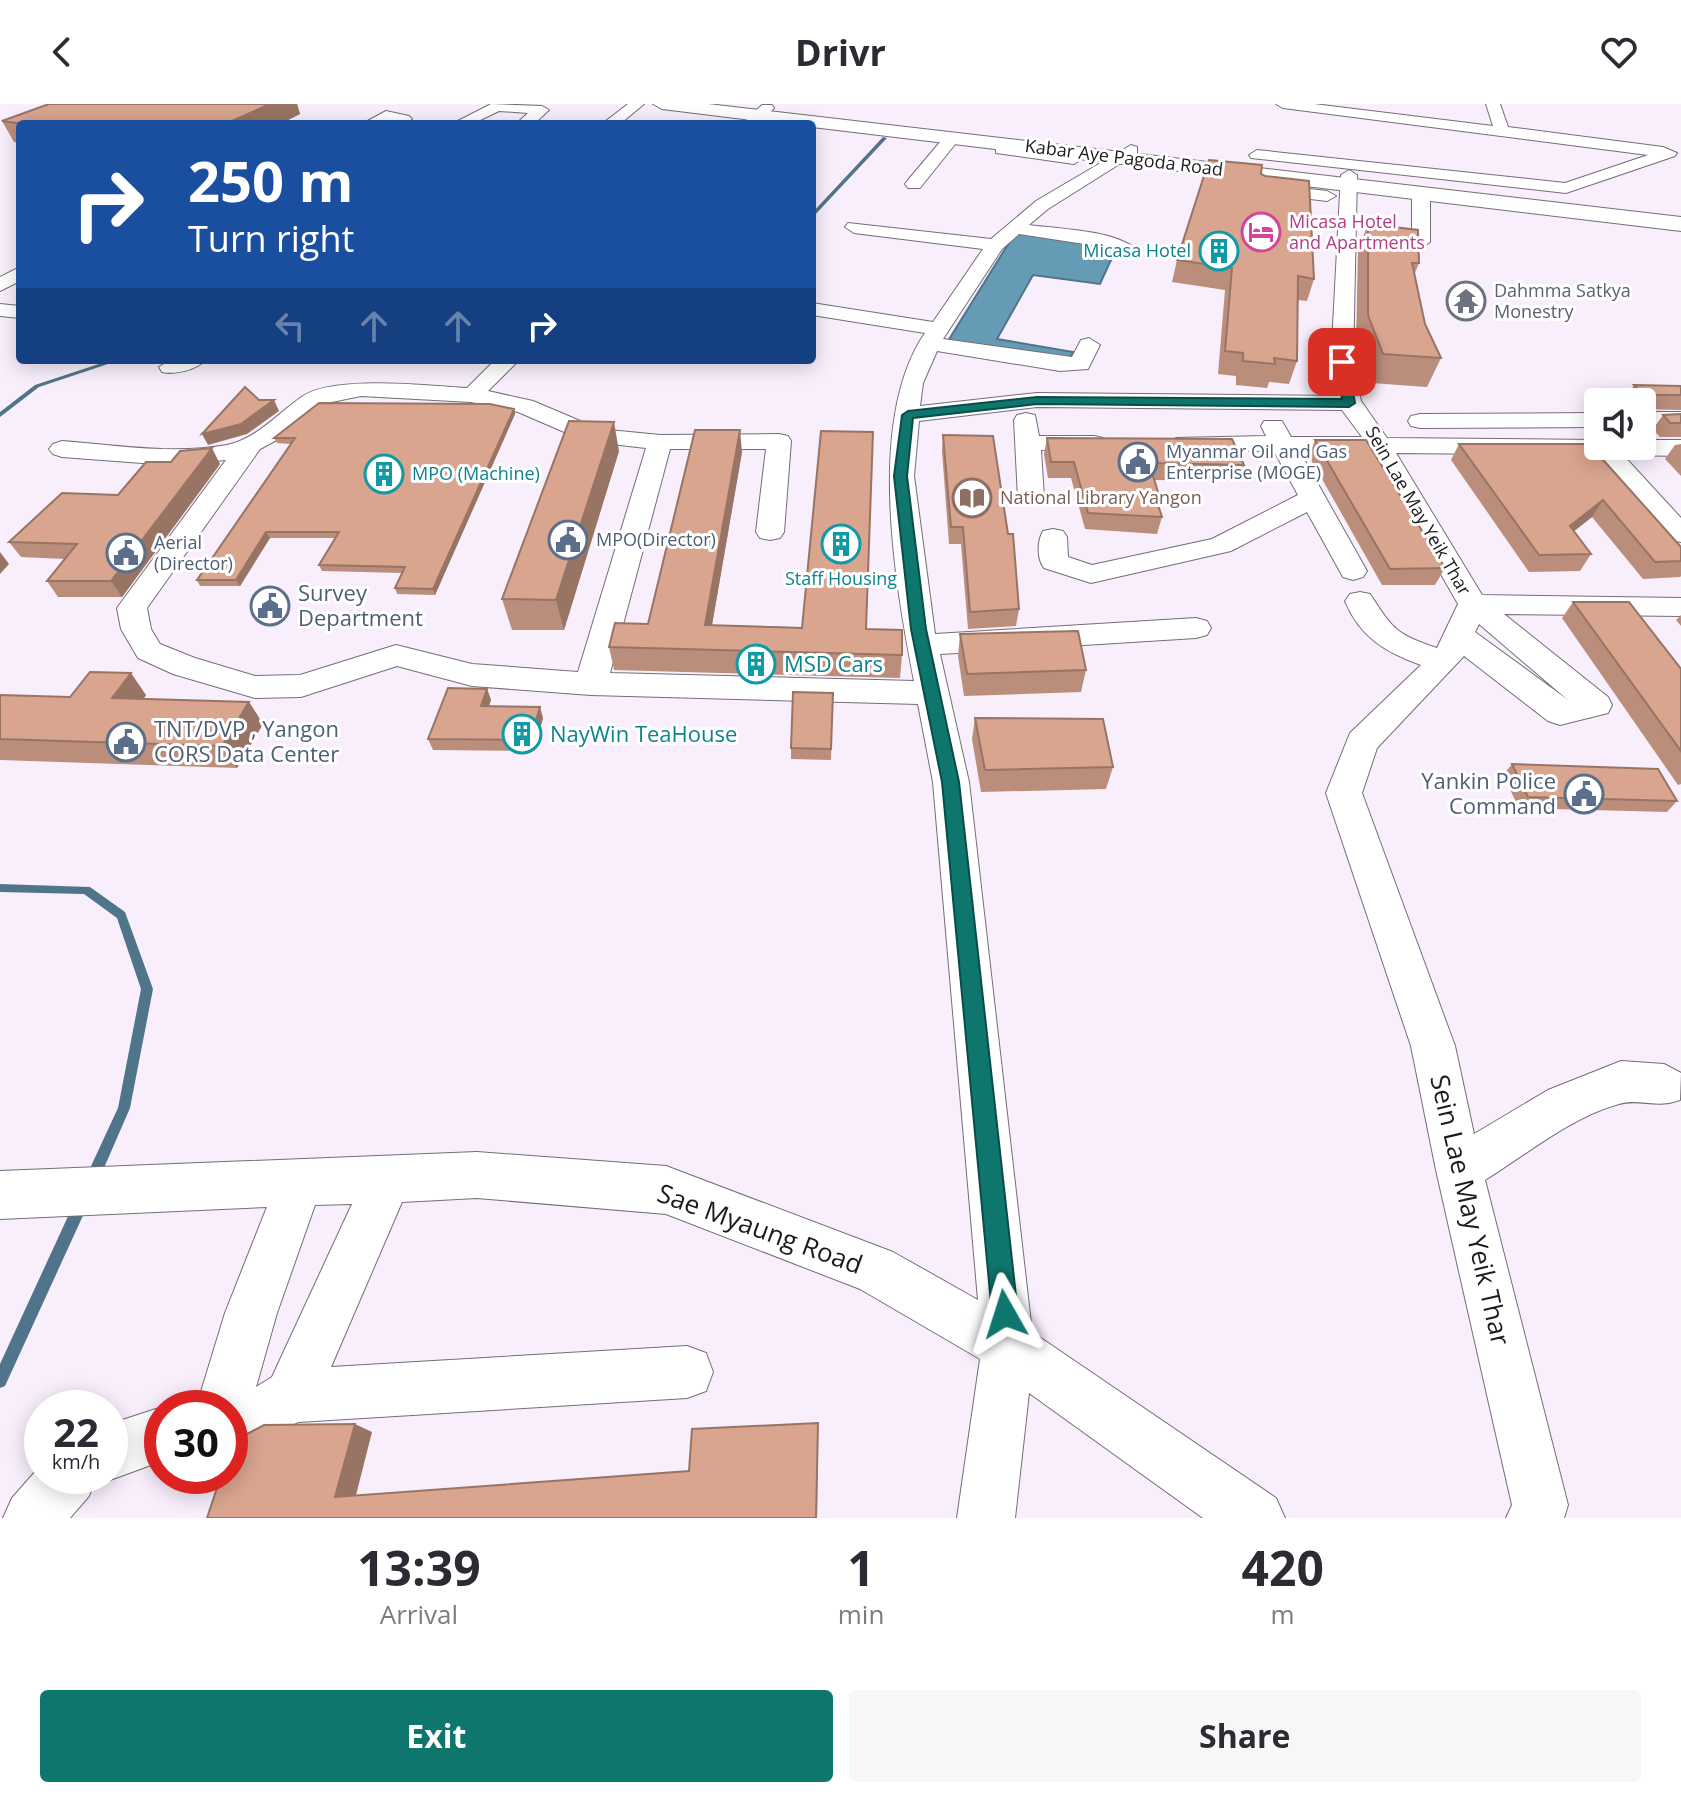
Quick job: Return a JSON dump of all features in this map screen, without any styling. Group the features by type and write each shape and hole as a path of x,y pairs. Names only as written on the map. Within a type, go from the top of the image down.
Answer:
{"main road":[{"name":"Kabar Aye Pagoda Road","path":"662,104 751,111 1126,154 1336,190 1681,214"},
{"name":"Kabar Aye Pagoda Road","path":"751,111 1008,145 1126,154"},
{"name":"Kabar Aye Pagoda Road","path":"1336,190 1421,193 1681,224"}],"street":[{"path":"615,120 637,104"},
{"path":"1283,104 1675,154"},
{"path":"1493,104 1502,131"},
{"path":"468,120 500,105 542,110 529,120"},
{"path":"1382,134 1473,112"},
{"path":"378,120 386,116 404,119"},
{"path":"914,184 952,138"},
{"path":"1280,158 1339,144"},
{"path":"1008,145 1002,150 1074,159"},
{"path":"986,1518 1008,1346 951,782 923,645 901,476 911,383 934,336 1004,236 1042,205 1126,154"},
{"path":"1257,155 1566,188 1675,154"},
{"path":"1266,189 1336,190"},
{"name":"Sein Lae May Yeik Thar","path":"1336,190 1346,245 1342,362 1473,604"},
{"path":"1421,193 1421,242"},
{"path":"854,227 1109,242 1128,251"},
{"path":"1324,243 1346,245"},
{"path":"816,310 1060,364 1080,364 1089,345"},
{"path":"170,367 180,364"},
{"path":"478,388 504,364"},
{"path":"62,449 169,457 235,452 277,430 314,399 361,389 471,395 525,406 594,436 660,442 779,441 770,532"},
{"path":"908,415 1016,402 1260,403 1377,422 1584,446"},
{"path":"1016,402 1026,415 1031,498"},
{"path":"1260,403 1313,498 1356,586 1365,616 1386,638 1397,646 1451,648 1560,713 1596,705 1473,604"},
{"path":"1155,443 1283,444 1377,422 1584,420"},
{"path":"1656,420 1678,421"},
{"path":"591,684 660,442"},
{"path":"1028,443 1123,443"},
{"path":"251,444 132,608 136,629 149,651 184,666 255,687 301,686 396,655 472,675 591,684 933,693"},
{"path":"1656,448 1681,448"},
{"path":"1614,460 1681,534"},
{"path":"1053,537 1054,562 1091,574 1221,545 1313,498"},
{"name":"Sein Lae May Yeik Thar","path":"1473,604 1681,607"},
{"name":"Sein Lae May Yeik Thar","path":"1473,604 1451,648 1362,742 1344,793 1433,1046 1459,1170 1540,1505 1535,1518"},
{"path":"923,645 1196,628"},
{"path":"1459,1170 1564,1105 1621,1082 1664,1085"},
{"name":"Sae Myaung Road","path":"0,1195 477,1175 666,1190 875,1270 1008,1346 1256,1518"},
{"path":"291,1396 388,1179"},
{"path":"228,1390 251,1313 300,1182"},
{"path":"248,1422 291,1396 687,1372"},
{"path":"32,1518 53,1494"}],"water":[{"path":"1015,233 1117,247 1100,284 1033,275 997,339 1073,352 1069,361 948,341"}],"building":[{"path":"49,104 270,104 234,120 2,121"},
{"path":"1209,160 1262,165 1261,174 1265,176 1309,181 1314,279 1298,276 1297,361 1274,358 1275,364 1243,361 1243,353 1225,351 1232,268 1177,260"},
{"path":"1368,224 1418,230 1419,263 1412,263 1425,324 1441,358 1383,354 1368,315"},
{"path":"1634,385 1681,386 1681,395 1656,395 1656,388 1637,388"},
{"path":"245,387 259,400 274,400 241,424 202,434"},
{"name":"MPO (Machine)","path":"319,403 490,404 514,409 433,589 395,588 405,567 319,565 339,532 266,532 236,580 197,580 295,438 274,438"},
{"path":"1681,414 1681,423 1670,423 1663,415"},
{"path":"569,421 614,422 556,600 502,599"},
{"path":"695,430 740,430 705,625 802,628 821,431 873,432 866,629 902,630 902,655 609,647 615,623 648,624"},
{"path":"943,435 993,436 1008,534 1013,534 1019,609 970,612 963,527 951,527"},
{"path":"1047,438 1232,439 1244,465 1149,463 1162,517 1088,513 1074,462 1051,462"},
{"path":"1315,440 1366,440 1445,568 1390,569"},
{"path":"1459,444 1584,444 1584,460 1603,460 1681,547 1681,561 1655,562 1603,500 1570,526 1591,554 1539,555"},
{"path":"212,448 111,581 47,581 77,544 9,542 62,493 118,495 146,462 171,462 180,451"},
{"path":"1573,602 1629,602 1681,669 1681,751"},
{"path":"1078,631 1086,670 967,674 960,634"},
{"path":"90,672 131,673 112,698 249,702 222,746 0,739 0,695 70,697"},
{"path":"448,688 487,689 481,706 540,707 530,740 428,739"},
{"path":"793,692 833,693 831,749 791,748"},
{"path":"975,718 1103,719 1113,767 985,770"},
{"path":"1512,764 1658,769 1677,801 1528,797"},
{"path":"818,1423 816,1518 207,1518 215,1494 248,1494 248,1434 264,1425 355,1424 335,1497 689,1471 692,1429"}],"waterway":[{"path":"816,212 885,138"},
{"path":"0,415 37,386 105,364"},
{"path":"0,888 86,890 121,915 147,989 124,1108 92,1179"},
{"path":"0,1381 81,1204"}],"place":[{"name":"Micasa Hotel and Apartments","path":"1261,232"},
{"name":"Micasa Hotel","path":"1219,251"},
{"name":"Dahmma Satkya Monestry","path":"1466,301"},
{"name":"Myanmar Oil and Gas Enterprise (MOGE)","path":"1138,462"},
{"name":"MPO (Machine)","path":"384,474"},
{"name":"National Library Yangon","path":"972,498"},
{"name":"MPO(Director)","path":"568,540"},
{"name":"Staff Housing","path":"841,544"},
{"name":"Aerial (Director)","path":"126,553"},
{"name":"Survey Department","path":"270,606"},
{"name":"MSD Cars","path":"756,664"},
{"name":"NayWin TeaHouse","path":"522,734"},
{"name":"TNT/DVP , Yangon CORS Data Center","path":"126,742"},
{"name":"Yankin Police Command","path":"1584,794"}],"route":[{"path":"1005,1314 951,782 919,629 901,476 908,415 1037,400 1349,403 1342,362"}]}
